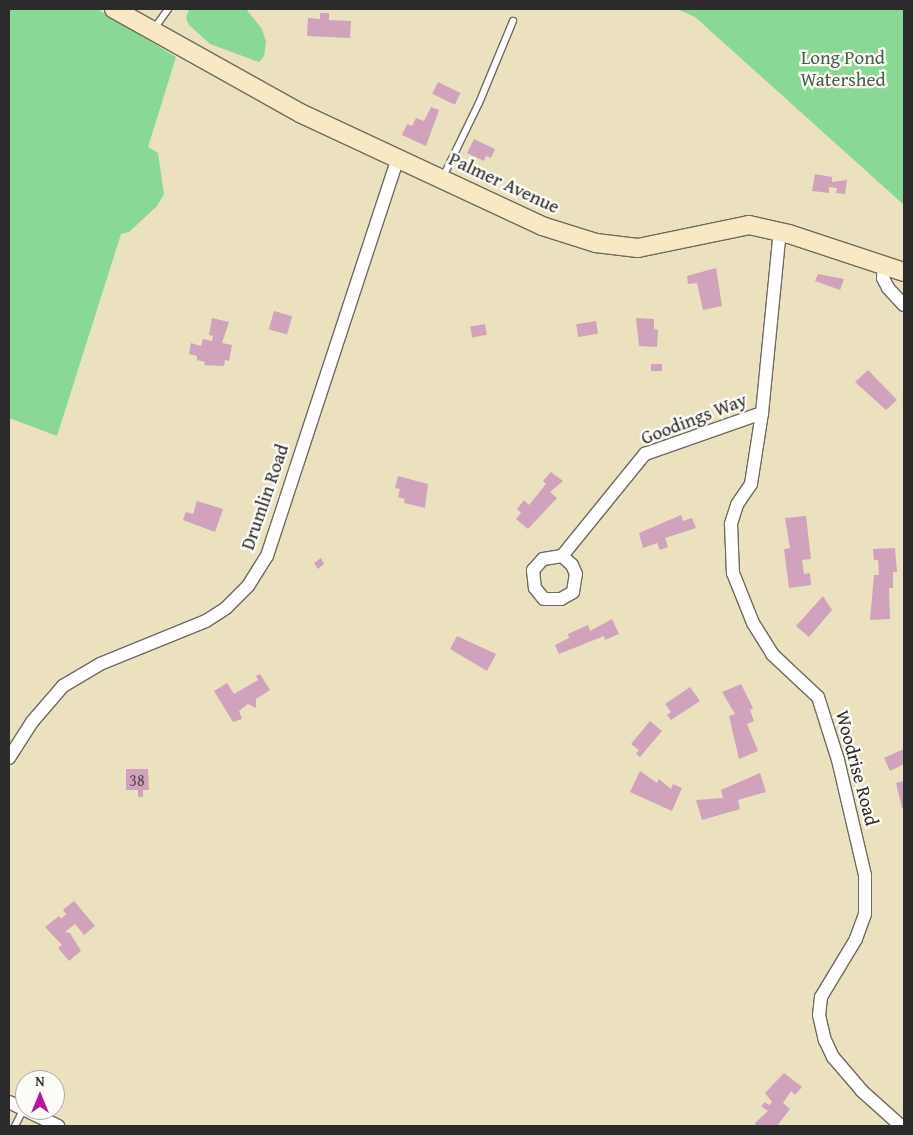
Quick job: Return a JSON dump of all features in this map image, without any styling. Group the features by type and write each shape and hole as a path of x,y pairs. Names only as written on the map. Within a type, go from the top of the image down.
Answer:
{"main road":[{"name":"Palmer Avenue","path":"114,9 300,113 542,226 596,244 638,248 750,225 780,231 904,272"}],"street":[{"name":"Drumlin Road","path":"9,758 32,722 63,686 100,664 206,621 226,608 248,586 267,556 398,158"},
{"name":"Goodings Way","path":"562,556 645,454 762,413 780,231"},
{"path":"884,264 883,278 888,288 904,305"},
{"name":"Woodrise Road","path":"762,413 751,484 737,505 731,524 733,573 753,623 772,654 818,697 838,760 865,875 865,914 856,939 821,997 819,1015 825,1040 833,1057 862,1091 901,1126"},
{"path":"45,1120 58,1126"}],"lane":[{"path":"153,32 168,9"},
{"path":"443,179 479,103 513,21"}],"green space":[{"path":"9,9 97,9 176,57 148,147 158,153 164,194 157,206 129,232 121,234 57,436 9,418"},
{"path":"189,9 246,9 262,29 266,42 264,56 259,62 210,44 189,25 186,18"},
{"name":"Long Pond Watershed","path":"677,9 904,9 904,205 695,17"}],"building":[{"path":"320,13 329,13 329,20 351,21 350,38 307,36 308,18 320,19"},
{"path":"438,82 460,93 455,105 432,94"},
{"path":"431,107 439,110 426,146 402,135 407,124 412,126 416,118 424,121"},
{"path":"474,139 495,149 491,158 486,156 484,161 467,153"},
{"path":"815,174 832,177 832,182 847,180 845,194 836,193 837,188 829,187 829,193 812,191"},
{"path":"716,268 722,306 703,310 697,283 688,284 687,276"},
{"path":"818,274 844,279 840,290 815,281"},
{"path":"274,311 292,316 287,335 269,329"},
{"path":"212,318 229,322 222,343 232,345 229,361 225,360 224,366 204,365 205,362 197,360 197,356 189,354 191,343 201,346 203,339 212,341 213,336 209,335"},
{"path":"636,318 654,319 654,329 658,330 657,347 639,346"},
{"path":"596,321 598,334 578,337 576,324"},
{"path":"485,324 487,335 472,337 470,327"},
{"path":"651,364 662,364 662,371 651,371"},
{"path":"868,370 897,400 886,410 855,382"},
{"path":"551,472 563,481 550,492 557,498 528,529 516,519 521,513 517,509 524,500 529,505 546,484 543,481"},
{"path":"398,476 428,484 425,508 404,503 405,499 398,497 400,489 395,488"},
{"path":"197,501 223,509 215,532 183,520 186,512 193,514"},
{"path":"681,515 683,521 692,518 696,528 665,538 668,547 660,550 657,543 643,548 639,533"},
{"path":"806,516 811,559 802,560 804,574 810,573 811,585 789,588 784,549 790,548 785,518"},
{"path":"895,548 897,572 893,572 893,588 889,588 890,619 870,620 874,575 879,575 878,560 874,560 873,549"},
{"path":"321,558 324,564 318,569 314,563"},
{"path":"823,596 832,610 809,637 796,626"},
{"path":"612,619 619,634 605,640 604,636 559,654 555,645 569,638 568,634 588,625 590,631"},
{"path":"457,636 496,654 487,671 450,649"},
{"path":"260,674 270,690 256,699 256,708 248,704 239,711 242,719 233,722 214,691 227,683 234,694 258,680 256,676"},
{"path":"741,684 753,708 750,710 754,721 747,724 758,751 739,759 729,716 735,714 722,692"},
{"path":"690,687 700,701 671,720 667,715 671,712 665,704"},
{"path":"650,721 662,731 640,757 636,754 639,750 631,744"},
{"path":"904,749 904,764 890,771 884,758"},
{"path":"126,769 148,769 149,790 143,790 143,797 138,797 138,790 126,790"},
{"path":"640,771 657,783 659,779 671,789 673,784 682,788 672,811 630,792"},
{"path":"760,773 766,792 738,800 740,809 702,820 696,800 723,798 721,790"},
{"path":"904,781 904,808 902,808 896,783"},
{"path":"74,901 95,926 84,935 75,924 65,932 70,933 81,951 69,961 58,948 62,945 45,927 59,916 61,919 66,914 63,910"},
{"path":"784,1073 802,1087 795,1095 791,1091 783,1103 790,1109 777,1126 756,1126 755,1123 768,1111 761,1106 765,1102 769,1105 772,1102 765,1093"}]}
